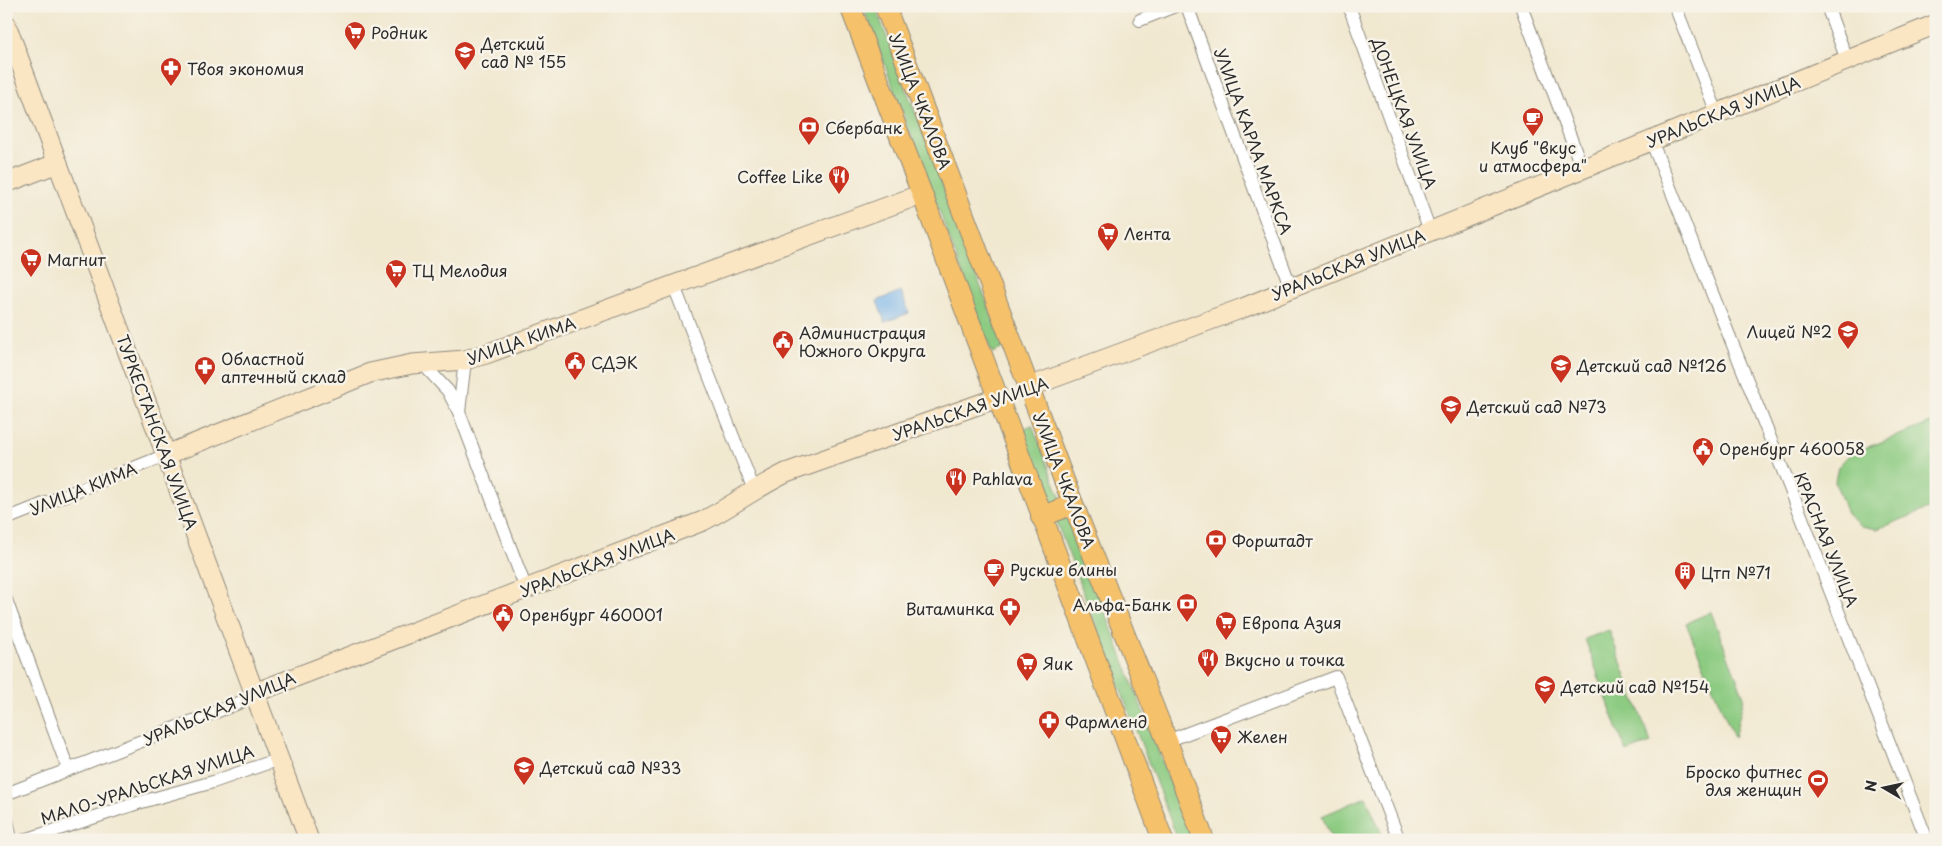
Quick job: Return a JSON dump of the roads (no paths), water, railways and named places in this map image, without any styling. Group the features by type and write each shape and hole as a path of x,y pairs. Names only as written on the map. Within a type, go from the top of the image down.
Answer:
{"main road":[{"name":"УЛИЦА ЧКАЛОВА","path":"850,6 1163,840"},
{"name":"УЛИЦА ЧКАЛОВА","path":"884,6 1204,840"},
{"name":"УРАЛЬСКАЯ УЛИЦА","path":"997,398 1029,387"},
{"path":"1042,516 1074,504"}],"street":[{"path":"1140,20 1175,6"},
{"name":"УЛИЦА КАРЛА МАРКСА","path":"1186,6 1291,288"},
{"name":"ДОНЕЦКАЯ УЛИЦА","path":"1349,6 1430,231"},
{"path":"1521,6 1582,168"},
{"path":"1675,6 1717,113"},
{"path":"1827,6 1846,60"},
{"name":"ТУРКЕСТАНСКАЯ УЛИЦА","path":"6,24 309,840"},
{"name":"УРАЛЬСКАЯ УЛИЦА","path":"1029,387 1200,324 1291,288 1936,24"},
{"name":"КРАСНАЯ УЛИЦА","path":"1651,140 1802,518 1927,840"},
{"path":"6,183 58,163"},
{"name":"УЛИЦА КИМА","path":"6,519 348,381 388,368 465,360 674,286 922,194"},
{"path":"674,286 754,490"},
{"path":"459,412 465,360"},
{"path":"422,364 448,390 459,412 526,589"},
{"name":"УРАЛЬСКАЯ УЛИЦА","path":"6,794 241,702 254,693 703,521 731,507 754,490 786,473 997,398"},
{"path":"6,600 68,769"},
{"path":"1167,740 1336,677 1399,840"},
{"name":"МАЛО-УРАЛЬСКАЯ УЛИЦА","path":"25,840 138,803 214,782 279,759"},
{"path":"6,815 11,840"}],"water":[{"path":"901,291 909,313 885,322 877,301"}],"place":[{"name":"Родник","path":"355,51"},
{"name":"Детский сад № 155","path":"465,71"},
{"name":"Твоя экономия","path":"171,87"},
{"name":"Клуб \"вкус и атмосфера\"","path":"1533,137"},
{"name":"Сбербанк","path":"809,146"},
{"name":"Coffee Like","path":"839,195"},
{"name":"Лента","path":"1108,252"},
{"name":"Магнит","path":"31,278"},
{"name":"ТЦ Мелодия","path":"396,289"},
{"name":"Лицей №2","path":"1848,350"},
{"name":"Администрация Южного Округа","path":"783,360"},
{"name":"СДЭК","path":"575,381"},
{"name":"Детский сад №126","path":"1561,384"},
{"name":"Областной аптечный склад","path":"205,386"},
{"name":"Детский сад №73","path":"1451,425"},
{"name":"Оренбург 460058","path":"1703,467"},
{"name":"Pahlava","path":"956,497"},
{"name":"Форштадт","path":"1216,559"},
{"name":"Руские блины","path":"994,588"},
{"name":"Цтп №71","path":"1685,591"},
{"name":"Альфа-Банк","path":"1187,623"},
{"name":"Витаминка","path":"1010,627"},
{"name":"Оренбург 460001","path":"503,633"},
{"name":"Европа Азия","path":"1226,641"},
{"name":"Вкусно и точка","path":"1208,678"},
{"name":"Яик","path":"1027,682"},
{"name":"Детский сад №154","path":"1545,705"},
{"name":"Фармленд","path":"1049,740"},
{"name":"Желен","path":"1221,755"},
{"name":"Детский сад №33","path":"524,786"},
{"name":"Броско фитнес для женщин","path":"1818,799"}]}
